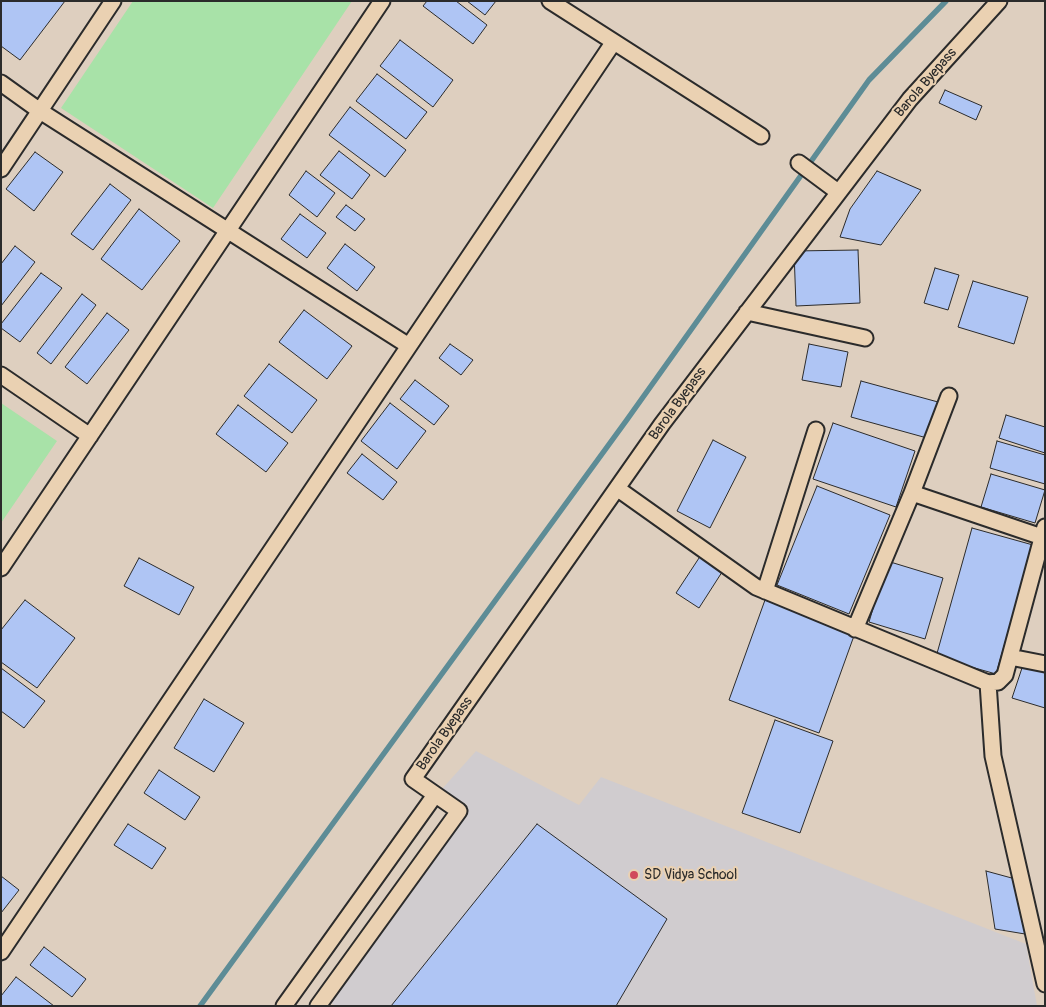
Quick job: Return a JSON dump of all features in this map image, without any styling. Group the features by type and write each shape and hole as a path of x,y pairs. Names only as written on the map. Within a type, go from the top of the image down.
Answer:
{"street":[{"path":"1,169 113,1"},
{"path":"1,568 382,1"},
{"path":"550,1 613,43 762,136"},
{"name":"Barola Byepass","path":"318,1006 459,811 413,779 662,424 910,99 999,1"},
{"path":"1,952 613,43"},
{"path":"1,83 40,111 409,346"},
{"path":"799,163 838,192"},
{"path":"747,312 865,338"},
{"path":"1,376 90,436"},
{"path":"855,629 912,493 949,396"},
{"path":"765,591 816,430"},
{"path":"618,489 697,547 765,591 988,683 1002,680 1044,532 912,493"},
{"path":"1010,657 1045,664"},
{"path":"988,683 994,756 1045,984"},
{"path":"284,1006 435,795"},
{"path":"294,991 314,1006"}],"shaded area":[{"name":"SD Vidya School","path":"476,751 579,805 601,777 1026,944 1037,1006 336,1006 330,1002 467,805 442,789"}],"green space":[{"path":"133,1 352,1 213,208 61,108"},
{"path":"1,403 57,441 1,523"}],"building":[{"path":"1,1 65,1 20,60 1,46"},
{"path":"427,1 456,1 487,25 473,44 423,6"},
{"path":"467,1 496,1 485,15"},
{"path":"400,40 453,80 433,107 380,66"},
{"path":"377,74 427,112 406,139 356,101"},
{"path":"945,90 982,106 976,120 939,103"},
{"path":"350,107 406,150 385,177 329,135"},
{"path":"339,151 370,175 352,199 320,175"},
{"path":"35,152 63,172 34,211 6,189"},
{"path":"306,171 335,193 317,217 289,195"},
{"path":"877,171 921,190 881,245 840,237 850,209"},
{"path":"110,184 131,200 93,250 71,234"},
{"path":"346,205 365,219 355,231 336,217"},
{"path":"139,209 180,241 142,290 101,259"},
{"path":"300,214 326,233 307,258 281,239"},
{"path":"345,244 375,267 357,291 327,268"},
{"path":"15,246 35,262 1,306 1,264"},
{"path":"858,250 860,303 796,306 794,251"},
{"path":"935,268 959,275 948,310 924,303"},
{"path":"41,273 62,288 20,342 1,328 1,324"},
{"path":"973,281 1028,297 1014,344 958,327"},
{"path":"82,294 96,305 51,364 37,353"},
{"path":"304,310 352,346 327,379 279,342"},
{"path":"107,313 129,330 87,384 65,367"},
{"path":"450,344 473,360 461,375 439,358"},
{"path":"809,344 848,352 841,387 802,380"},
{"path":"269,364 317,400 292,433 244,396"},
{"path":"415,380 449,406 434,425 400,399"},
{"path":"861,381 938,402 927,438 851,417"},
{"path":"390,403 426,431 397,469 361,441"},
{"path":"238,405 288,443 266,472 216,434"},
{"path":"1006,415 1045,427 1045,453 999,438"},
{"path":"833,423 915,451 896,507 813,479"},
{"path":"713,440 746,457 710,528 677,511"},
{"path":"997,441 1045,455 1045,484 990,468"},
{"path":"362,454 397,482 383,500 347,473"},
{"path":"991,474 1045,490 1035,523 981,507"},
{"path":"817,486 890,515 849,614 777,585"},
{"path":"972,528 1033,545 996,674 936,657"},
{"path":"701,555 724,569 699,608 676,593"},
{"path":"139,558 194,587 179,615 124,586"},
{"path":"887,561 943,578 925,639 869,622"},
{"path":"25,600 75,638 37,688 1,662 1,630"},
{"path":"765,600 855,633 819,733 729,700"},
{"path":"1023,665 1045,672 1045,708 1012,698"},
{"path":"1,668 45,701 24,728 1,711"},
{"path":"204,699 244,723 214,772 174,748"},
{"path":"775,720 833,741 800,833 742,813"},
{"path":"159,770 200,797 185,820 144,793"},
{"path":"128,824 166,848 152,869 114,845"},
{"path":"537,824 667,919 616,1006 391,1006"},
{"path":"986,871 1019,880 1031,935 995,929"},
{"path":"1,876 19,890 1,913"},
{"path":"44,947 86,979 72,997 30,965"},
{"path":"16,977 54,1006 1,1006 1,996"}],"waterway":[{"path":"200,1006 626,421 869,80 946,1"}],"place":[{"name":"SD Vidya School","path":"634,875"}]}
